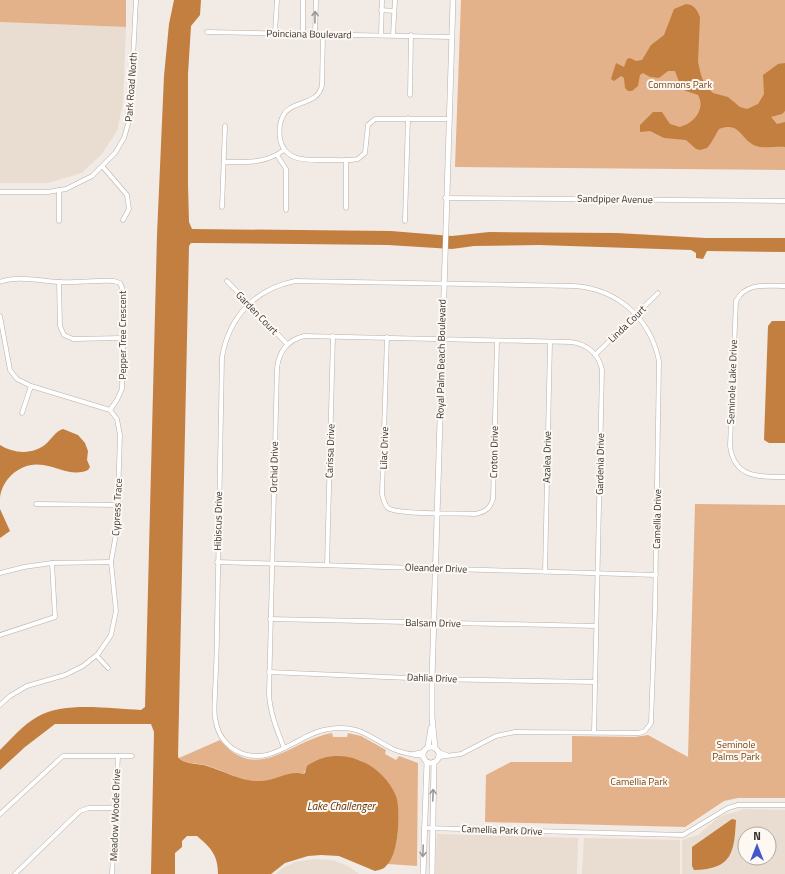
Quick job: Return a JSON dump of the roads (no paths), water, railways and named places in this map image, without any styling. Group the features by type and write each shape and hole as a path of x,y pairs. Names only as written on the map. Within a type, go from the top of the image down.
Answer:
{"street":[{"name":"Park Road North","path":"0,192 40,192 59,190 86,180 103,167 119,147 130,117 136,0"},
{"path":"276,33 277,0"},
{"path":"303,0 303,34"},
{"path":"315,34 316,0"},
{"path":"381,35 382,0"},
{"path":"393,35 394,0"},
{"name":"Royal Palm Beach Boulevard","path":"428,747 432,717 444,234 452,37 452,0"},
{"path":"381,10 394,11"},
{"name":"Poinciana Boulevard","path":"208,32 452,37"},
{"path":"323,34 322,88 314,98 293,106 284,113 279,130 281,143 284,150 289,155 299,160 358,160 366,153 368,125 372,120 378,118 449,119"},
{"path":"410,95 411,35"},
{"path":"405,221 408,118"},
{"path":"222,207 225,126"},
{"path":"224,162 256,162 277,155 284,150"},
{"path":"277,155 286,169 286,210"},
{"path":"346,160 346,208"},
{"path":"103,167 127,195 129,209 123,220"},
{"path":"59,190 59,221"},
{"name":"Sandpiper Avenue","path":"446,198 785,201"},
{"name":"Pepper Tree Crescent","path":"0,282 10,279 27,279 60,282 114,281 120,284 124,292 122,389 110,410"},
{"name":"Garden Court","path":"227,281 287,344"},
{"name":"Hibiscus Drive","path":"423,754 411,754 394,750 371,735 344,728 317,732 268,756 246,755 228,745 218,731 215,714 222,357 231,326 248,304 274,287 295,281 443,284"},
{"path":"60,282 60,326 64,335 73,339 122,338"},
{"name":"Camellia Drive","path":"437,752 453,755 467,752 486,740 505,734 594,732 639,733 645,731 651,723 656,575 659,368 653,340 636,314 613,296 601,291 582,287 443,284"},
{"name":"Seminole Lake Drive","path":"785,286 750,288 742,293 736,301 730,446 735,462 747,473 758,476 785,477"},
{"name":"Linda Court","path":"595,354 658,293"},
{"path":"0,316 10,370 21,382 110,410"},
{"path":"287,344 297,337 304,336 550,342 579,343 595,354"},
{"name":"Carissa Drive","path":"327,565 333,336"},
{"name":"Lilac Drive","path":"387,338 382,494 384,502 393,510 437,512"},
{"name":"Croton Drive","path":"437,512 475,514 483,512 491,505 493,499 497,341"},
{"name":"Azalea Drive","path":"545,572 550,342"},
{"name":"Orchid Drive","path":"284,748 274,724 269,705 269,672 277,368 279,356 287,344"},
{"name":"Gardenia Drive","path":"594,732 602,370 595,354"},
{"path":"22,413 31,386"},
{"name":"Cypress Trace","path":"0,705 10,696 27,686 74,671 97,656 108,642 115,619 111,562 116,540 120,429 110,410"},
{"path":"36,504 118,505"},
{"path":"0,573 24,567 52,563 111,562"},
{"name":"Oleander Drive","path":"217,562 656,575"},
{"path":"0,635 55,617 52,563"},
{"name":"Balsam Drive","path":"270,619 434,624 596,626"},
{"path":"97,656 108,668"},
{"name":"Dahlia Drive","path":"269,672 595,682"},
{"name":"Royal Palm Beach Boulevard","path":"432,717 437,752"},
{"path":"423,874 427,762 423,754 428,747 437,752 434,762 432,874"},
{"path":"0,814 60,758 69,755 132,756"},
{"name":"Meadow Woode Drive","path":"112,874 118,756"},
{"path":"427,762 434,762"},
{"name":"Camellia Park Drive","path":"424,828 683,835 728,808 738,805 785,805"},
{"path":"15,874 80,811 89,808 116,808"}],"water":[{"name":"Lake Challenger","path":"174,0 201,0 200,15 191,26 188,74 188,185 189,222 192,229 391,231 452,236 489,232 617,233 706,238 785,238 785,252 707,251 703,259 696,258 696,253 691,250 539,245 474,246 452,249 388,245 191,243 189,246 178,757 187,763 207,766 240,778 254,781 266,781 292,773 303,774 305,773 307,766 319,759 332,756 345,756 370,766 381,774 389,784 398,803 398,832 394,853 385,867 375,871 339,856 321,855 308,856 285,863 271,874 218,874 217,862 210,848 197,836 187,836 182,841 182,847 175,853 175,874 151,874 154,732 151,724 55,724 25,747 0,770 0,750 27,724 48,712 74,707 141,710 145,707 157,235 164,76 169,24"},
{"path":"686,4 695,8 700,17 698,62 705,85 713,93 728,97 740,107 747,109 758,104 764,94 763,75 778,64 785,63 785,111 782,114 771,117 777,124 785,122 785,147 756,146 732,127 719,129 707,148 700,150 696,149 686,140 664,138 650,131 640,132 640,125 653,112 662,112 670,124 680,127 694,119 700,110 701,105 698,95 686,91 681,87 675,71 668,71 659,78 650,77 643,73 640,75 638,86 632,91 628,91 625,88 624,78 621,76 614,81 611,79 616,63 624,67 627,59 630,58 636,61 642,60 651,45 664,35 674,9"},
{"path":"772,321 785,321 785,443 769,443 764,440 768,326"},
{"path":"63,429 78,435 85,443 88,451 87,460 90,467 88,470 82,472 71,472 35,464 21,468 14,472 9,478 0,498 0,445 11,450 24,452 36,450 42,447 56,433"},
{"path":"0,509 10,531 0,538"},
{"path":"732,819 736,820 734,841 729,857 717,866 707,869 694,870 692,866 692,847"}],"park label":[{"name":"Commons Park","path":"680,84"},
{"name":"Seminole Palms Park","path":"736,750"},
{"name":"Camellia Park","path":"639,781"}]}
